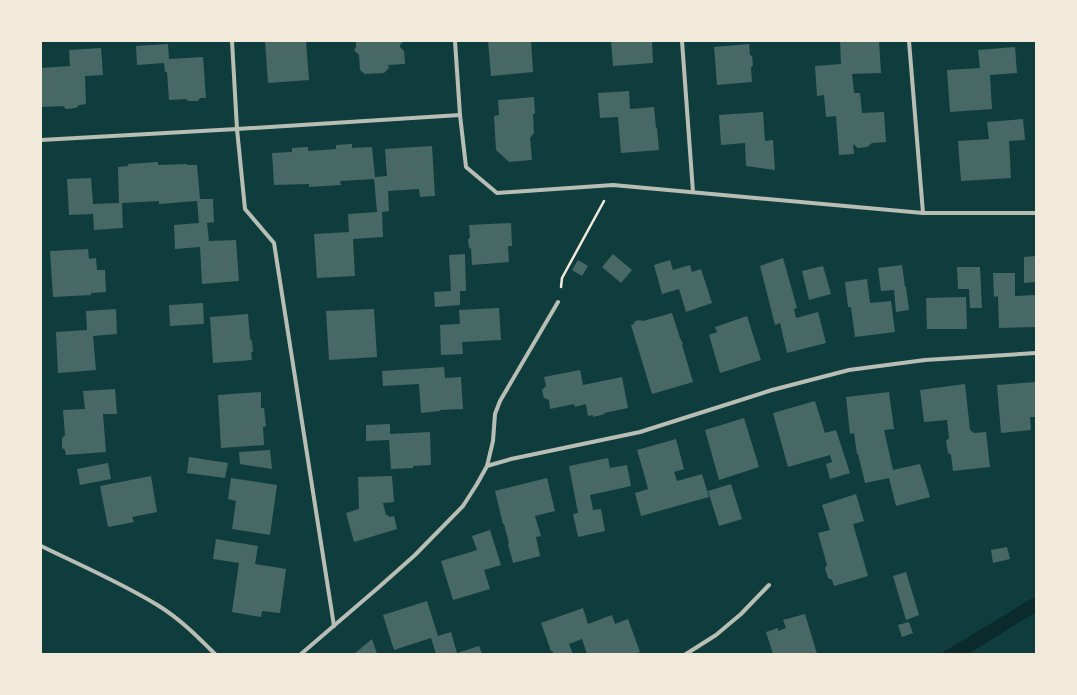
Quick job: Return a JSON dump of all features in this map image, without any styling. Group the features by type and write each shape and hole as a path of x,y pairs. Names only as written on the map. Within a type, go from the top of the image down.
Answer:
{"street":[{"path":"232,41 237,129 245,209 274,243 334,626"},
{"path":"455,41 460,115 466,167 497,193 613,185 923,213 1036,213"},
{"path":"682,41 693,192"},
{"path":"909,41 923,213"},
{"path":"41,140 460,115"},
{"path":"301,654 415,555 463,506 487,466 493,441 495,414 500,401 558,302"},
{"path":"487,466 510,459 640,432 772,390 849,370 925,360 1036,353"},
{"path":"41,546 125,587 160,607 193,633 215,654"},
{"path":"686,654 716,635 741,614 769,585"}],"path":[{"path":"558,302 562,278 613,185"}],"water":[{"path":"1036,596 1036,612 968,654 940,654"}],"building":[{"path":"265,41 306,41 309,80 268,83"},
{"path":"356,41 404,41 400,47 404,51 405,64 388,65 389,68 384,73 365,74 360,70 359,55 354,50 356,47"},
{"path":"488,41 531,41 533,72 491,76"},
{"path":"611,41 652,41 653,63 613,66"},
{"path":"840,41 879,41 881,73 852,74 854,93 860,93 862,113 884,112 886,142 872,143 867,147 858,148 853,144 854,154 839,155 836,116 826,117 824,95 817,96 815,66 841,64"},
{"path":"168,44 169,59 203,57 206,98 200,98 198,101 188,101 186,99 169,100 167,72 165,72 164,63 137,65 136,46"},
{"path":"749,44 753,65 751,68 752,82 717,85 714,47"},
{"path":"1015,47 1017,73 990,75 992,109 950,112 947,70 980,68 978,50"},
{"path":"101,48 103,75 85,76 86,104 79,105 76,108 66,109 63,106 41,107 41,68 70,66 69,50"},
{"path":"629,91 630,109 654,107 659,150 621,153 618,117 600,118 598,93"},
{"path":"534,97 534,133 530,138 532,160 509,162 496,150 494,116 499,115 498,100"},
{"path":"763,112 765,141 773,140 775,170 746,166 745,143 721,145 719,115"},
{"path":"1023,119 1025,140 1009,141 1011,178 961,181 958,141 989,139 987,122"},
{"path":"352,144 352,148 372,147 375,177 387,176 385,149 432,146 435,196 420,197 419,189 388,191 389,211 382,212 383,237 353,239 355,276 317,278 314,234 349,232 348,214 377,212 374,179 340,181 341,185 309,187 309,184 274,185 272,153 292,152 292,148 308,147 308,151 336,149 336,145"},
{"path":"158,162 158,165 197,165 200,199 213,199 214,222 207,223 209,241 236,240 239,281 202,284 200,247 175,249 174,225 199,223 197,201 159,204 159,201 122,203 123,228 94,230 93,214 69,215 67,179 91,178 93,204 119,203 118,167 128,166 128,164"},
{"path":"511,223 512,246 508,246 509,262 472,265 471,249 469,247 468,239 470,238 469,225"},
{"path":"88,249 89,259 96,258 97,270 105,270 106,292 91,293 91,295 53,297 50,251"},
{"path":"465,254 466,291 460,291 460,305 435,307 434,292 451,291 449,255"},
{"path":"613,254 632,270 621,283 602,267"},
{"path":"1036,256 1036,282 1024,283 1024,257"},
{"path":"783,258 797,308 794,309 796,318 818,312 826,343 787,353 780,323 775,325 760,266"},
{"path":"578,260 588,266 582,276 572,270"},
{"path":"670,260 673,270 690,265 692,272 701,269 712,303 686,312 679,289 662,294 654,265"},
{"path":"902,265 909,310 896,312 894,290 881,291 878,268"},
{"path":"823,266 831,294 809,300 802,271"},
{"path":"957,267 980,267 982,308 970,308 969,289 958,289"},
{"path":"993,273 1015,273 1015,296 1036,295 1036,327 999,328 998,296 994,297"},
{"path":"867,279 870,303 891,301 895,332 855,337 851,307 848,307 845,282"},
{"path":"966,297 967,329 927,329 926,298"},
{"path":"203,303 204,324 170,326 169,305"},
{"path":"499,308 501,340 462,342 463,354 441,355 440,325 460,324 459,310"},
{"path":"116,309 117,334 93,336 96,370 58,373 56,332 87,330 86,311"},
{"path":"374,309 377,357 329,360 326,311"},
{"path":"672,313 683,344 682,345 693,382 652,394 631,325 634,324 635,321 643,321"},
{"path":"248,314 250,339 252,341 253,351 251,353 252,360 213,363 210,317"},
{"path":"747,316 761,360 720,373 709,335 717,332 715,327"},
{"path":"444,367 445,378 461,377 463,409 421,413 419,384 383,386 382,371"},
{"path":"580,370 583,385 622,377 628,408 593,417 593,415 588,416 586,404 575,407 574,404 550,409 549,400 544,398 542,390 546,386 544,377"},
{"path":"1036,382 1036,417 1030,417 1031,430 1001,433 997,385"},
{"path":"965,384 970,430 974,433 986,432 990,467 953,471 951,455 948,453 946,441 949,438 947,420 924,422 920,390"},
{"path":"115,389 117,414 103,414 106,452 66,455 65,450 62,448 62,438 65,435 63,410 85,409 83,391"},
{"path":"261,392 261,408 264,408 266,426 263,427 264,445 221,448 218,395"},
{"path":"889,392 894,429 884,430 893,470 920,464 930,497 896,506 889,478 865,483 857,454 854,433 850,434 846,397"},
{"path":"815,401 825,433 836,430 850,473 830,479 826,464 832,462 830,455 788,467 773,413"},
{"path":"744,418 759,467 719,480 705,430"},
{"path":"390,424 390,434 430,432 431,465 391,469 389,440 366,441 366,425"},
{"path":"676,439 684,469 674,472 677,481 702,474 709,497 641,516 635,493 648,489 637,450"},
{"path":"270,450 272,469 240,464 239,452"},
{"path":"189,457 228,463 225,478 187,473"},
{"path":"608,458 610,468 627,465 631,486 590,495 593,510 601,509 605,531 578,537 573,514 578,513 569,466"},
{"path":"108,463 111,479 80,485 77,469"},
{"path":"151,476 157,512 132,517 134,522 108,527 100,486"},
{"path":"392,476 394,502 383,503 386,515 389,517 394,516 397,529 354,542 346,513 359,509 358,477"},
{"path":"231,478 277,485 270,535 232,529 236,501 228,499"},
{"path":"547,478 555,511 535,516 541,536 536,537 540,556 513,563 495,491"},
{"path":"731,484 742,519 719,526 708,491"},
{"path":"856,494 864,521 853,524 868,576 834,586 832,580 828,578 825,568 827,565 818,533 830,530 822,505"},
{"path":"490,530 501,565 484,570 490,589 453,600 441,561 477,550 472,536"},
{"path":"216,539 258,546 255,564 286,569 280,613 262,611 261,617 232,612 239,563 213,559"},
{"path":"1007,547 1010,559 993,563 991,550"},
{"path":"906,572 919,615 906,620 893,576"},
{"path":"427,601 438,636 451,632 457,653 479,646 482,654 436,654 431,638 394,650 383,615"},
{"path":"583,608 588,624 612,615 615,624 628,619 640,652 634,654 587,654 582,639 569,644 573,654 554,654 551,651 541,623"},
{"path":"805,614 817,654 773,654 766,632 778,628 778,631 786,628 783,620"},
{"path":"909,622 913,633 902,637 898,625"},
{"path":"372,639 377,654 354,654"}]}
